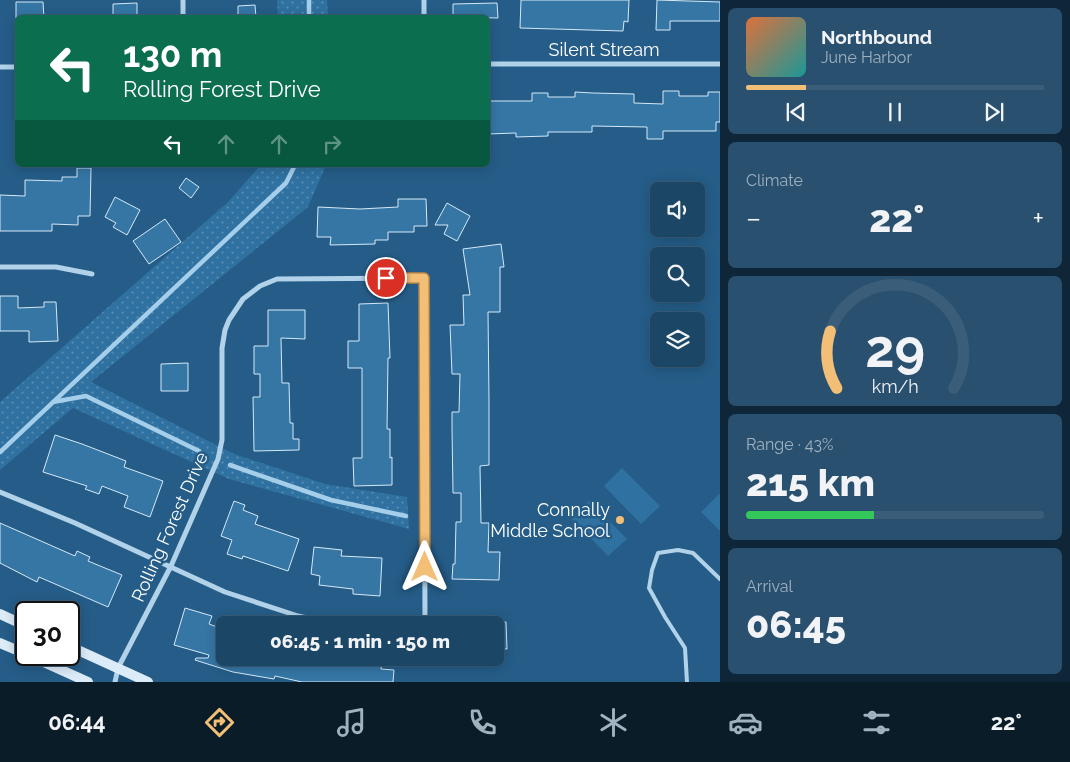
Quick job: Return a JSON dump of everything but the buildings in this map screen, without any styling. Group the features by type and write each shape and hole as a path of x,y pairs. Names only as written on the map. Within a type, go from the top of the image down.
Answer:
{"street":[{"path":"183,0 183,15"},
{"path":"424,0 424,15"},
{"name":"Silent Stream","path":"490,64 720,64"},
{"path":"0,67 15,67"},
{"path":"0,267 56,266 92,274"},
{"name":"Rolling Forest Drive","path":"114,682 118,668 171,566 218,459 222,440 222,348 225,330 233,312 243,299 260,286 277,279 424,278 425,616"},
{"path":"0,492 75,523 233,594 298,616"},
{"path":"0,614 15,621"},
{"path":"0,642 15,649"},
{"path":"80,651 148,682"},
{"path":"52,666 88,682"}],"lane":[{"path":"687,682 685,648 649,588 652,570 658,553 678,550 693,553 720,579"}],"shaded area":[{"path":"277,0 327,0 328,15 278,15"},
{"path":"259,167 325,167 308,207 91,382 234,454 325,484 407,497 409,529 229,479 73,408 0,470 0,402 228,202"},
{"path":"622,468 660,506 641,524 604,486"},
{"path":"720,495 720,531 701,512"},
{"path":"589,501 627,539 608,556 571,518"}],"waterway":[{"path":"309,0 309,15"},
{"path":"0,452 286,183 294,167"},
{"path":"53,402 86,396 199,451"},
{"path":"230,465 331,500 406,516"}],"place":[{"name":"Connally Middle School","path":"620,520"}],"route":[{"path":"386,278 424,278 425,567"}]}
